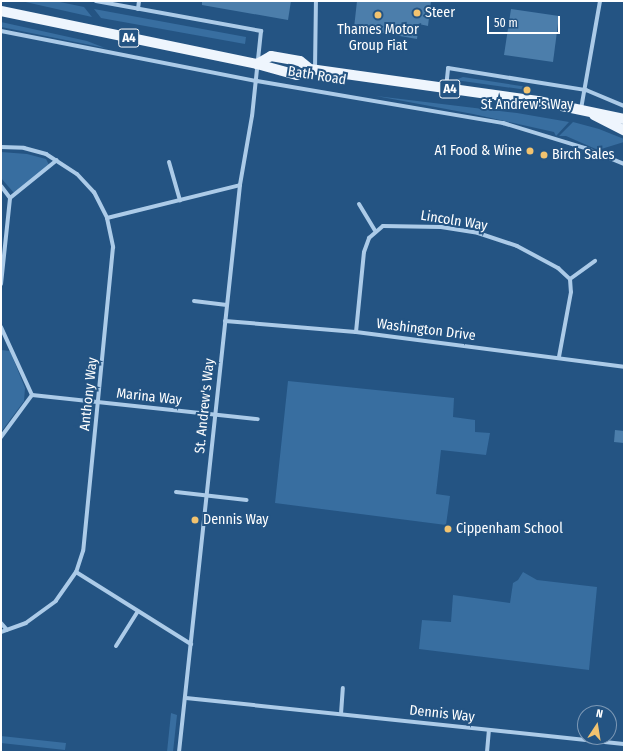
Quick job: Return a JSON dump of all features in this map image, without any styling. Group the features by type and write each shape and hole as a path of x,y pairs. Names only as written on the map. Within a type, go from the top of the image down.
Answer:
{"main road":[{"name":"Bath Road","path":"1,11 257,64 297,75 312,69 585,111 624,119"},
{"name":"Bath Road","path":"585,111 624,130"}],"street":[{"path":"96,1 138,9 139,1"},
{"path":"312,69 316,1"},
{"path":"585,111 586,90 600,1"},
{"name":"St. Andrew's Way","path":"138,9 261,31 257,64 257,81 240,185 179,752"},
{"name":"Bath Road","path":"1,31 257,81 503,122 585,148 624,164"},
{"path":"446,89 448,68 586,90 624,106"},
{"name":"Anthony Way","path":"1,147 24,148 57,160 77,174 94,192 107,218 113,247 112,278 83,551 76,572 56,601 26,623 1,632"},
{"path":"10,198 57,160"},
{"path":"169,162 180,200"},
{"path":"107,218 240,185"},
{"path":"1,186 10,198 1,284"},
{"path":"356,332 364,252 375,231 359,204"},
{"name":"Lincoln Way","path":"375,231 383,226 402,224 478,233 517,246 558,268 570,279"},
{"path":"559,357 571,292 570,279 595,261"},
{"path":"194,301 227,305"},
{"name":"Washington Drive","path":"225,321 356,332 559,357 624,367"},
{"path":"1,327 32,395 1,437"},
{"name":"Marina Way","path":"32,395 258,419"},
{"path":"176,492 247,500"},
{"path":"76,572 191,644"},
{"path":"116,646 138,611"},
{"path":"1,623 7,630"},
{"path":"341,714 343,688"},
{"name":"Dennis Way","path":"186,698 624,744"},
{"path":"487,752 488,730"}],"shaded area":[{"path":"21,1 55,1 84,7 92,17"},
{"path":"94,9 246,37 245,44 101,18"},
{"path":"1,22 87,41 105,48 1,27"},
{"path":"463,77 527,87 527,90 455,80"},
{"path":"376,96 517,113 569,122 556,136 554,132 473,114"},
{"path":"573,122 599,129 624,139 624,142 598,150 566,136 559,136"},
{"path":"1,152 27,154 46,159 49,165 14,193 1,178"},
{"path":"1,350 10,351 25,388 24,401 1,432"},
{"path":"288,381 454,398 453,417 475,420 475,432 490,433 486,455 441,450 436,494 450,496 446,525 275,503"},
{"path":"523,572 537,580 597,587 589,670 419,649 422,620 451,622 453,595 510,603 513,583 518,580"},
{"path":"171,713 177,715 173,752 167,752"},
{"path":"1,736 66,743 65,750 1,743"}],"building":[{"path":"202,1 291,1 288,20 202,5"},
{"path":"357,1 431,1 428,26 419,24 417,39 354,28"},
{"path":"511,9 559,16 553,62 504,55"},
{"path":"615,430 624,431 624,443 614,442"}],"place":[{"name":"Steer","path":"417,13"},
{"name":"Thames Motor Group Fiat","path":"378,15"},
{"name":"St Andrew's Way","path":"527,90"},
{"name":"A1 Food & Wine","path":"530,151"},
{"name":"Birch Sales","path":"544,155"},
{"name":"Dennis Way","path":"195,520"},
{"name":"Cippenham School","path":"448,529"}]}
